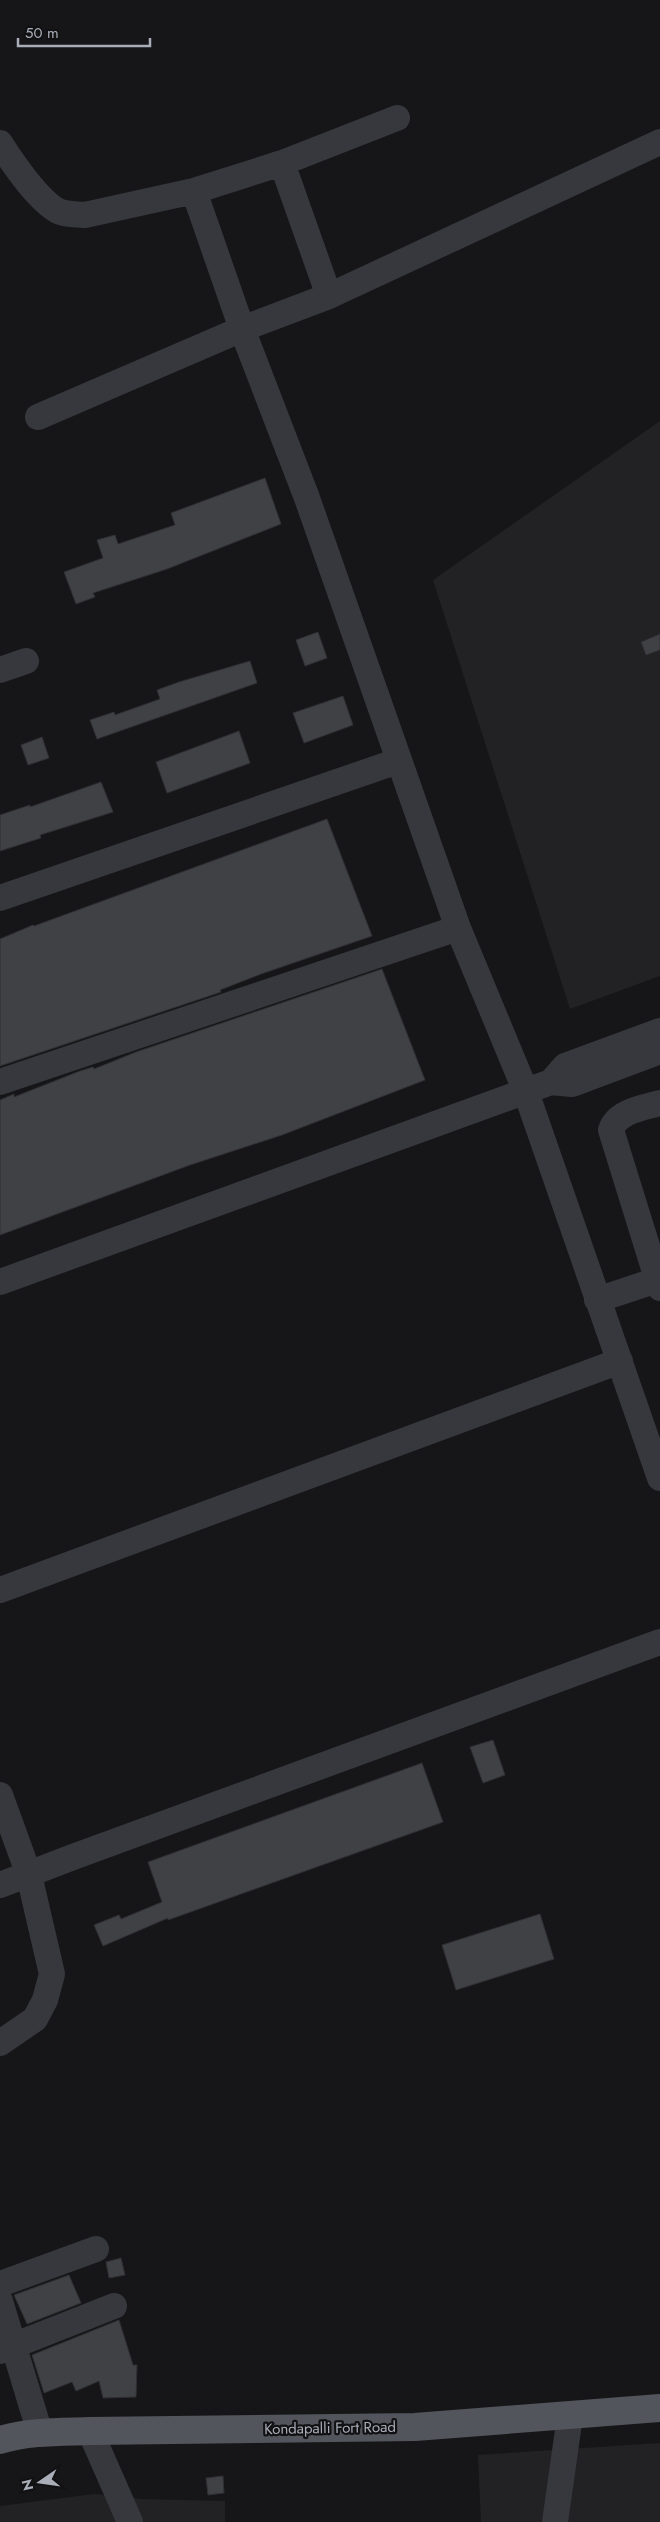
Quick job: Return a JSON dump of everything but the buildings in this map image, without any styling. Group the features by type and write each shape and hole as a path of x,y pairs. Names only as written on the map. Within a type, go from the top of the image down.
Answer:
{"main road":[{"name":"Kondapalli Fort Road","path":"0,2440 13,2436 40,2433 90,2431 415,2427 660,2408"}],"street":[{"path":"0,143 26,180 52,206 68,214 85,215 194,191 282,163 396,118"},
{"path":"38,417 242,329 329,296 660,142"},
{"path":"282,163 329,296"},
{"path":"194,191 242,329 307,498 458,928 526,1092 660,1478"},
{"path":"0,670 26,661"},
{"path":"0,898 398,761"},
{"path":"0,1082 458,928"},
{"path":"0,1282 526,1092 551,1082 565,1066 660,1031"},
{"path":"551,1082 572,1084 660,1051"},
{"path":"597,1300 659,1282 611,1130 613,1122 619,1117 660,1103"},
{"path":"0,1590 620,1361"},
{"path":"0,1885 660,1642"},
{"path":"0,1795 29,1874 52,1974 45,2000 35,2019 0,2043"},
{"path":"0,2284 96,2250"},
{"path":"0,2301 6,2349 40,2433"},
{"path":"6,2349 114,2306"},
{"path":"555,2522 570,2416"},
{"path":"90,2431 130,2522"}],"shaded area":[{"path":"660,421 660,976 570,1009 433,580"},
{"path":"660,2443 660,2522 481,2522 478,2455"},
{"path":"94,2494 142,2499 225,2501 225,2522 0,2522 0,2506"}]}
